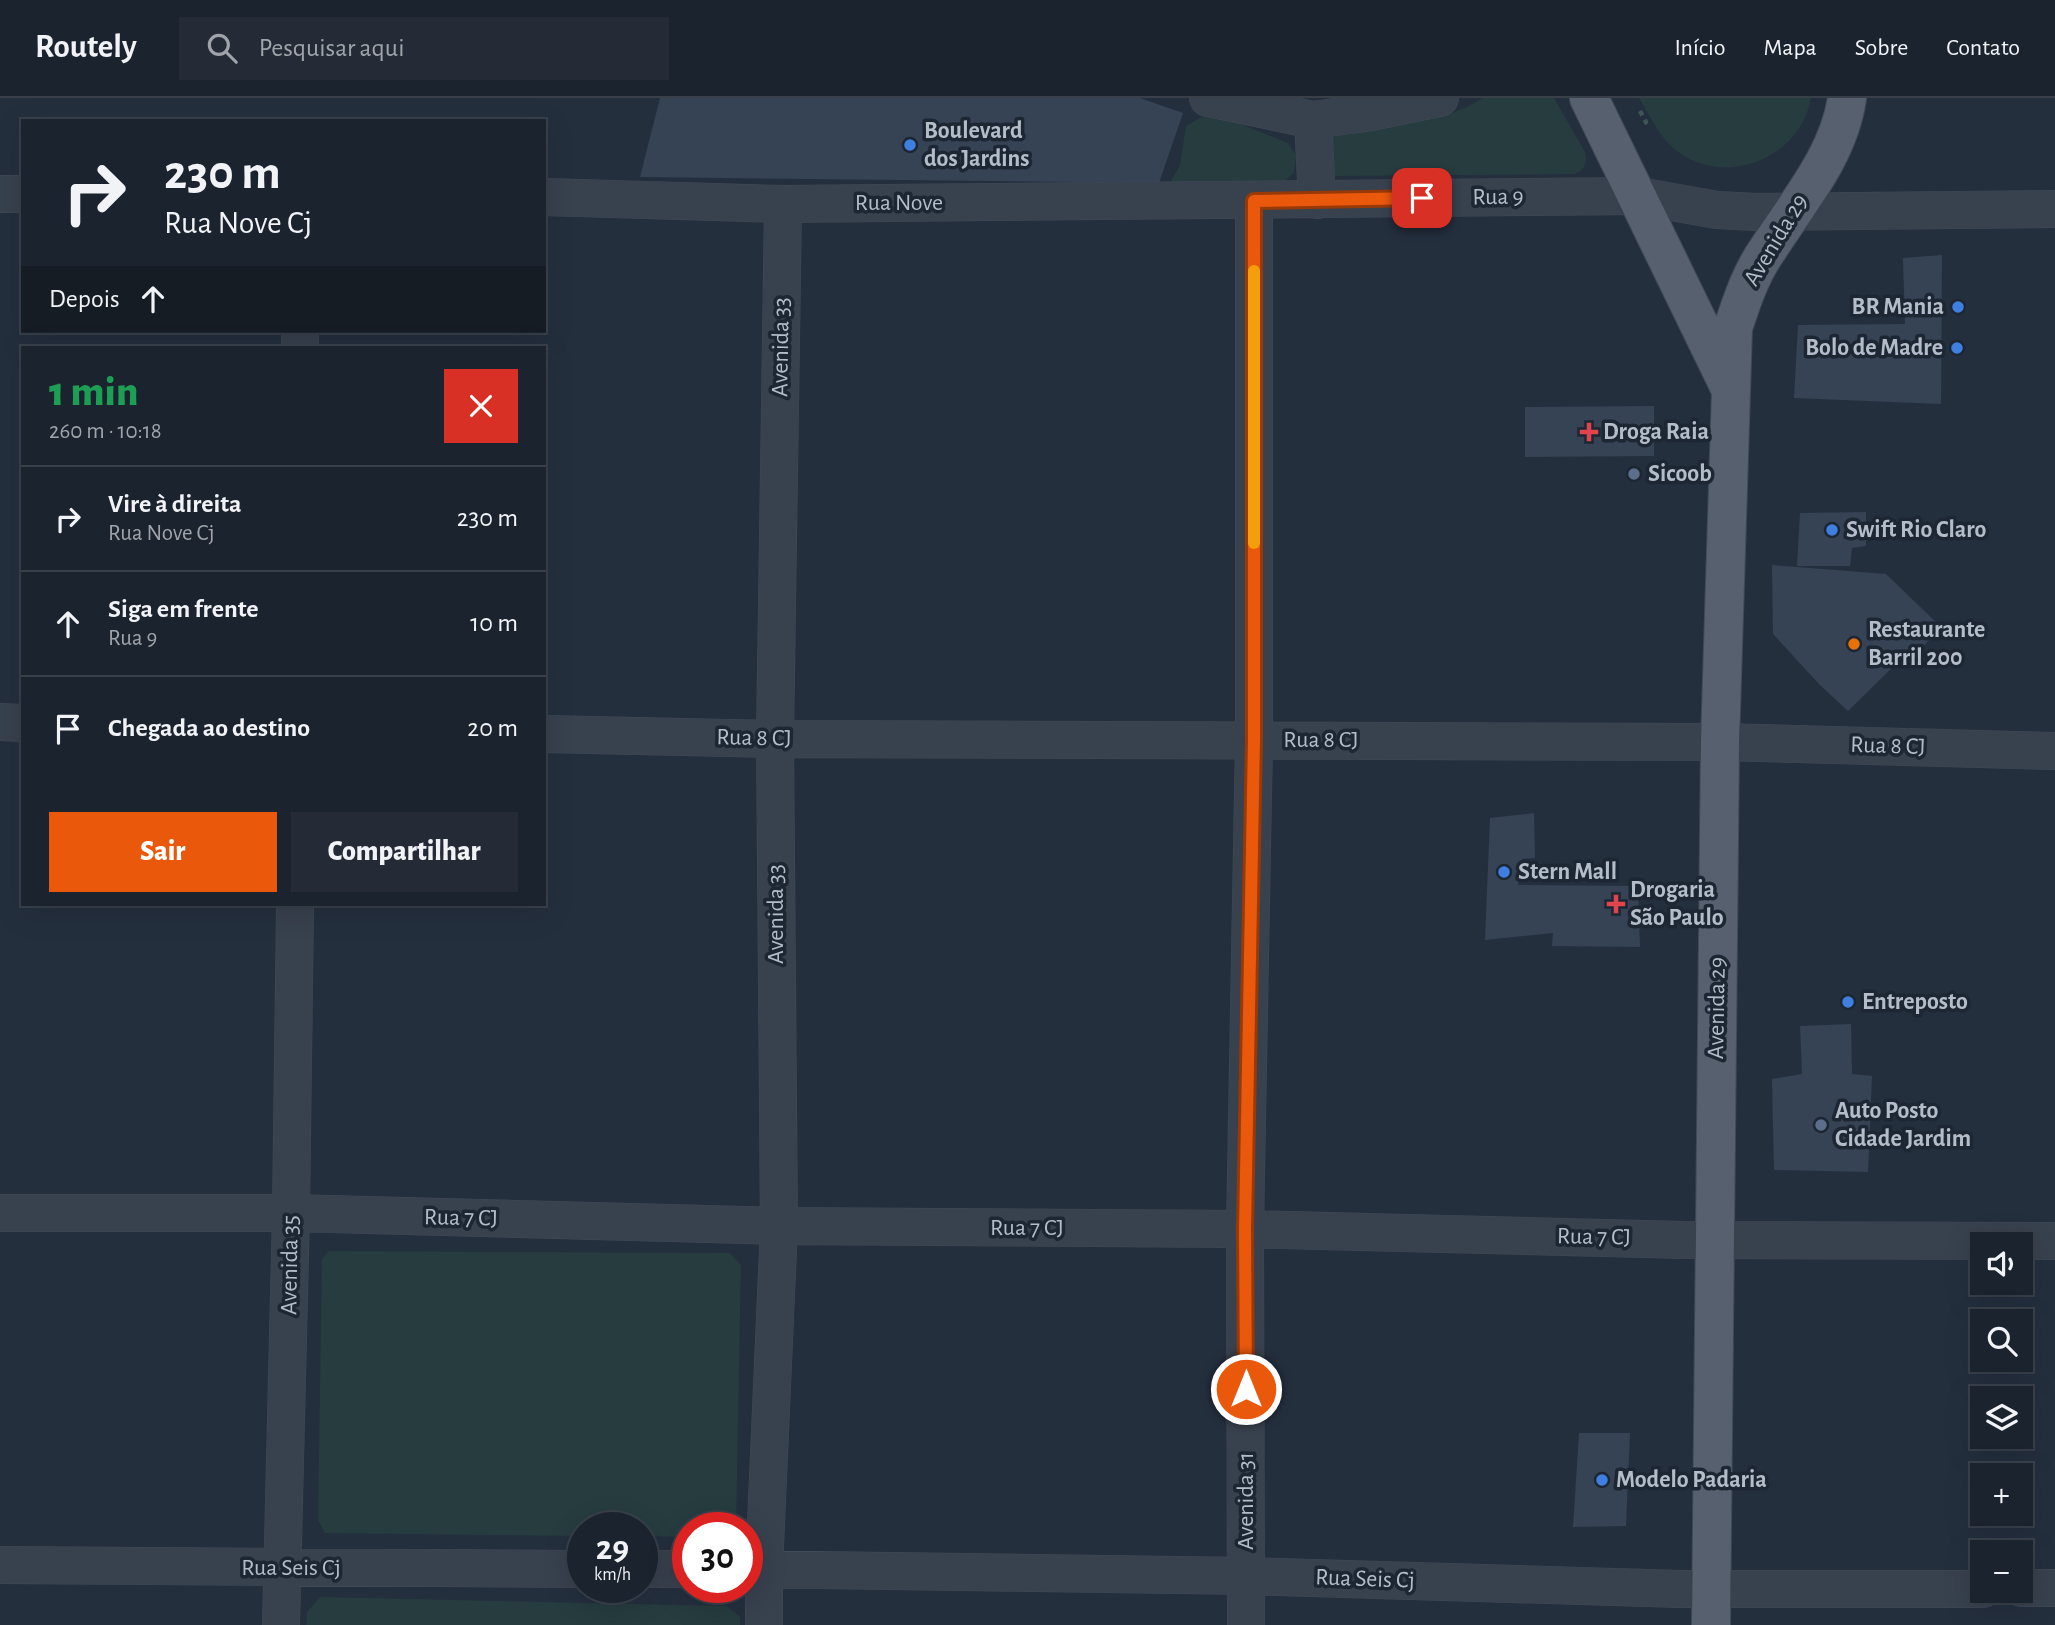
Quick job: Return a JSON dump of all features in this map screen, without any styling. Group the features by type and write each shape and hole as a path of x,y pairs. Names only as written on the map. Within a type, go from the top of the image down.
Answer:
{"main road":[{"name":"Avenida 29","path":"1589,98 1731,390"},
{"name":"Avenida 29","path":"1711,1607 1720,742 1733,328 1744,293 1766,251 1795,211 1837,138 1847,98"}],"street":[{"path":"1208,98 1314,120 1440,98"},
{"path":"1314,120 1317,200"},
{"path":"0,194 21,194"},
{"name":"Rua 9","path":"1254,201 1638,196 1717,210 1795,211"},
{"name":"Rua Nove","path":"546,197 783,204 1254,201"},
{"name":"Avenida 31","path":"1246,1625 1245,1229 1254,739 1254,201"},
{"name":"Avenida 33","path":"760,1512 779,1226 775,739 783,204"},
{"path":"1795,211 2055,209"},
{"path":"0,722 21,723"},
{"name":"Rua 8 CJ","path":"546,734 775,739 1720,742 2055,751"},
{"name":"Avenida 35","path":"281,1625 295,906"},
{"name":"Rua 7 CJ","path":"0,1213 291,1213 779,1226 1245,1229 1714,1240 2055,1241"},
{"name":"Rua Seis Cj","path":"0,1565 567,1569"},
{"name":"Rua Seis Cj","path":"763,1569 1247,1576 1711,1607 1970,1589"},
{"path":"2033,1588 2055,1588"},
{"name":"Avenida 33","path":"761,1603 764,1625"}],"green space":[{"path":"1483,98 1554,98 1585,152 1583,169 1574,174 1333,176 1328,131 1428,120 1447,115"},
{"path":"1639,98 1811,98 1804,120 1791,138 1775,153 1734,167 1712,166 1691,160 1672,147 1658,130"},
{"path":"1210,112 1288,143 1296,155 1294,173 1283,182 1170,183 1180,165 1186,126"},
{"path":"329,1251 730,1253 741,1265 736,1512 672,1512 672,1537 658,1536 658,1512 567,1512 567,1536 325,1533 318,1520 322,1259"},
{"path":"320,1597 727,1606 740,1617 740,1625 306,1625 307,1612"}],"building":[{"name":"Boulevard dos Jardins","path":"660,98 1140,98 1183,113 1159,183 640,177"},
{"path":"1942,255 1941,404 1794,398 1798,325 1905,324 1903,258"},
{"name":"Droga Raia","path":"1654,406 1654,456 1525,457 1525,407"},
{"name":"Swift Rio Claro","path":"1866,512 1866,546 1852,548 1850,566 1797,566 1800,513"},
{"name":"Restaurante Barril 200","path":"1772,565 1886,574 1940,626 1912,661 1903,657 1848,711 1773,634"},
{"name":"Stern Mall","path":"1534,813 1535,858 1522,859 1518,885 1638,886 1640,947 1552,946 1553,933 1485,940 1490,818"},
{"name":"Auto Posto Cidade Jardim","path":"1851,1024 1852,1074 1872,1076 1868,1172 1774,1170 1772,1079 1802,1074 1800,1026"},
{"name":"Modelo Padaria","path":"1579,1433 1630,1433 1626,1526 1573,1527"}],"slow traffic":[{"path":"1254,271 1254,543"}],"place":[{"name":"Boulevard dos Jardins","path":"910,145"},
{"name":"BR Mania","path":"1958,307"},
{"name":"Bolo de Madre","path":"1957,348"},
{"name":"Droga Raia","path":"1589,432"},
{"name":"Sicoob","path":"1634,474"},
{"name":"Swift Rio Claro","path":"1832,530"},
{"name":"Restaurante Barril 200","path":"1854,644"},
{"name":"Stern Mall","path":"1504,872"},
{"name":"Drogaria São Paulo","path":"1616,904"},
{"name":"Entreposto","path":"1848,1002"},
{"name":"Auto Posto Cidade Jardim","path":"1821,1125"},
{"name":"Modelo Padaria","path":"1602,1480"}],"route":[{"path":"1246,1389 1245,1229 1254,739 1254,201 1422,198"}]}
